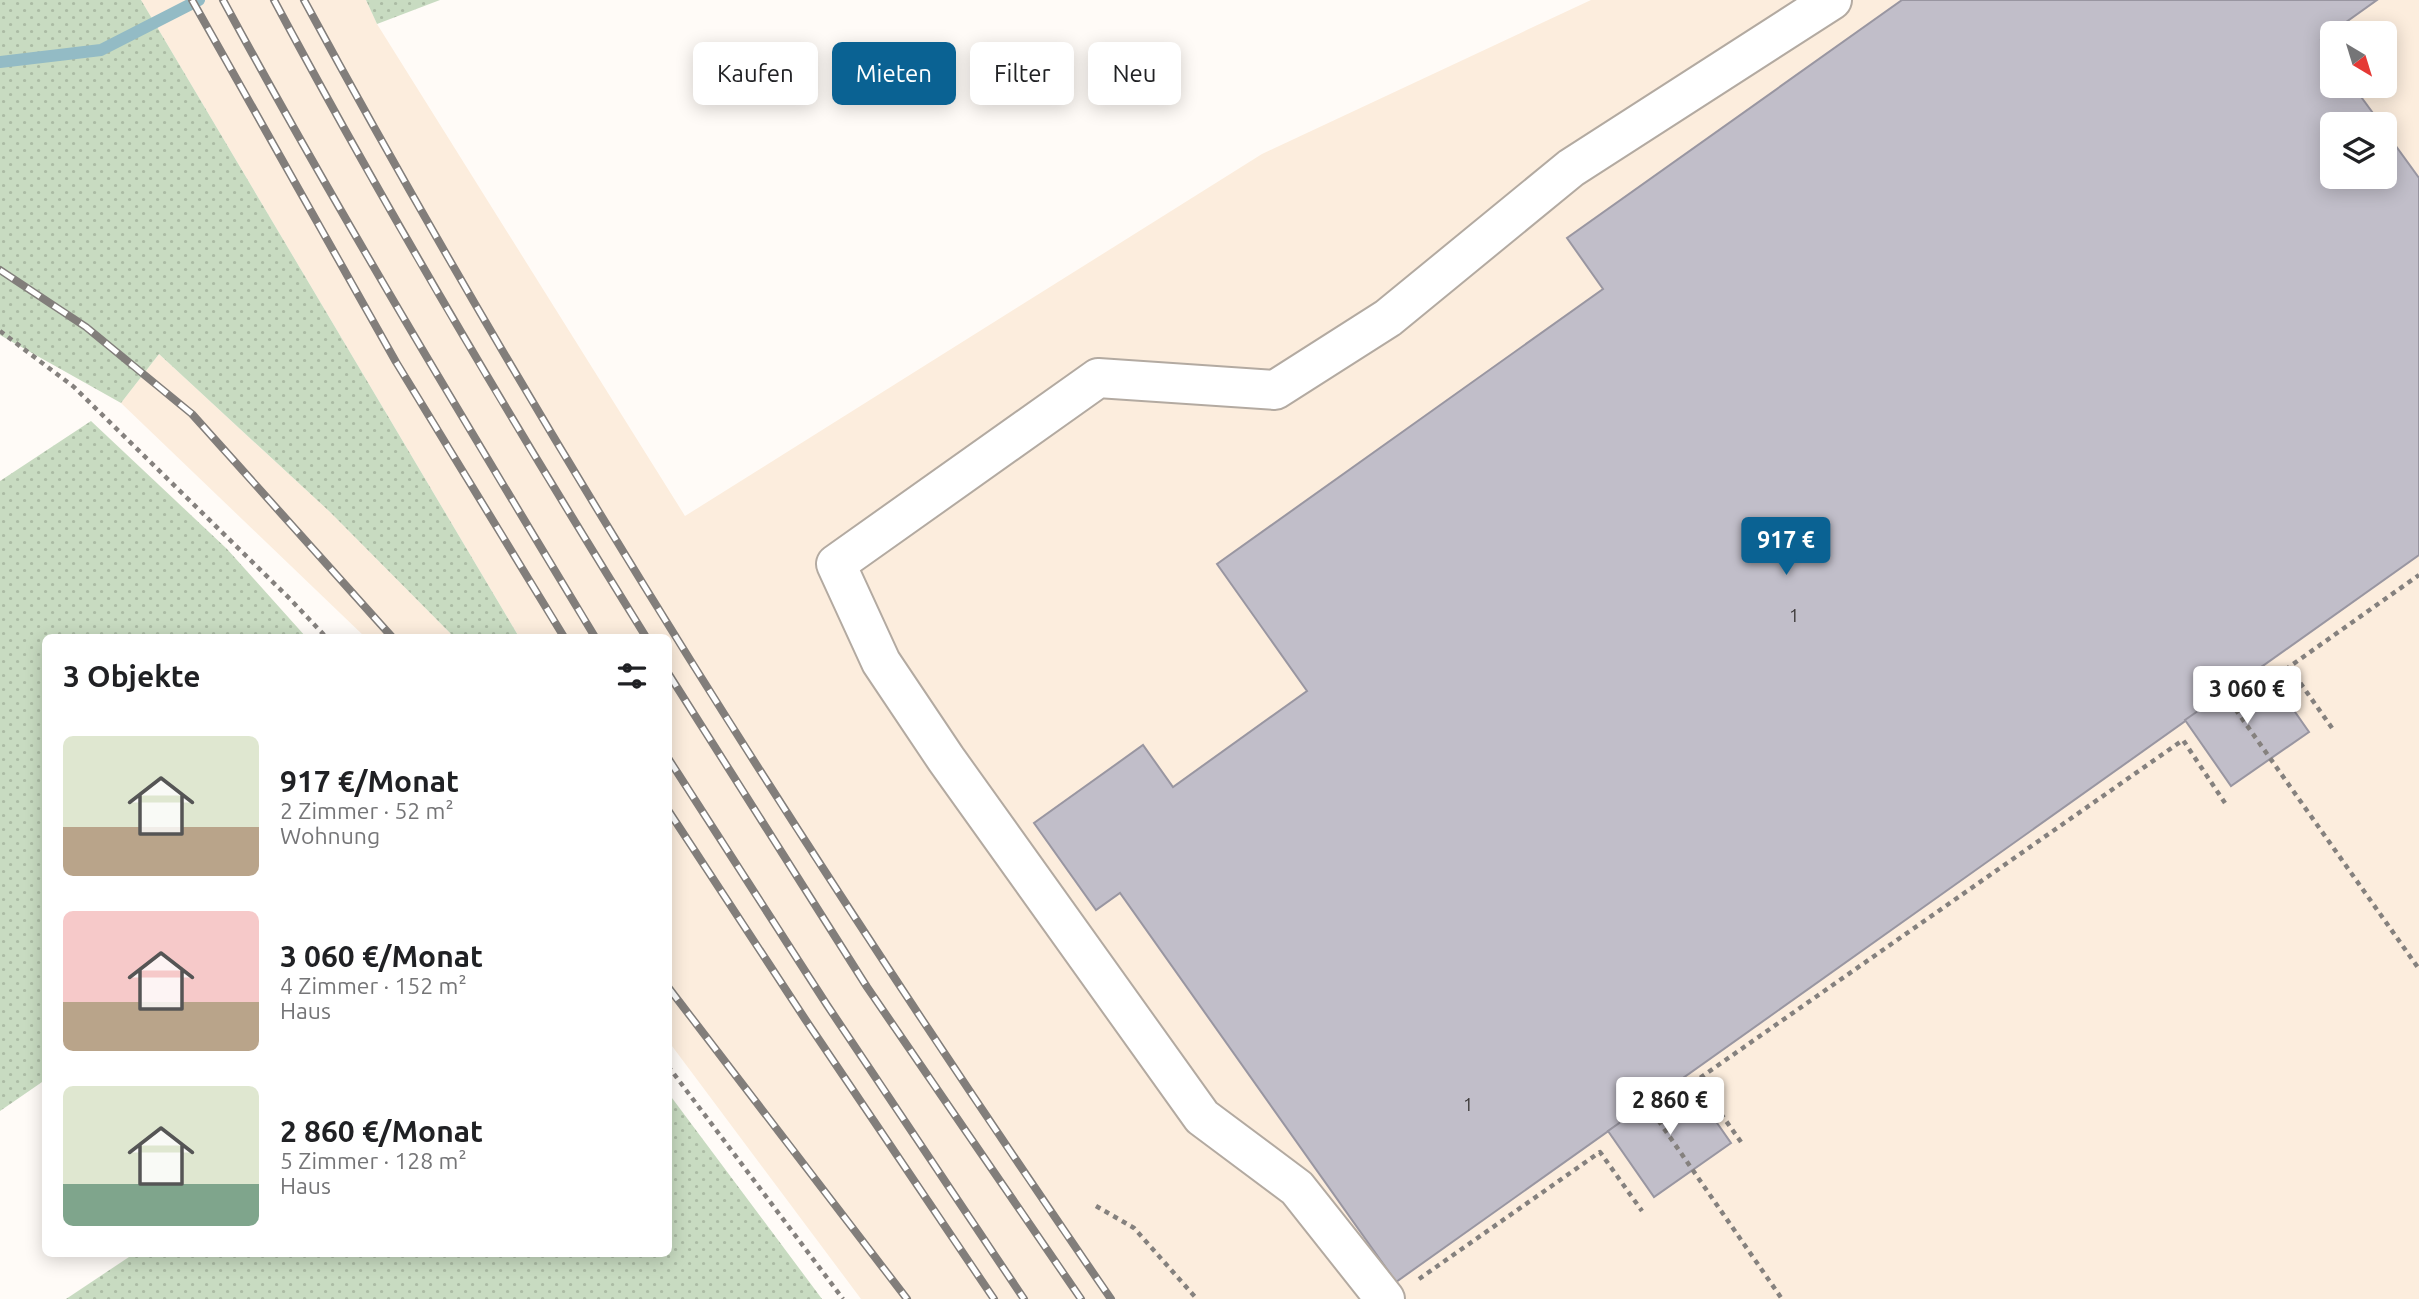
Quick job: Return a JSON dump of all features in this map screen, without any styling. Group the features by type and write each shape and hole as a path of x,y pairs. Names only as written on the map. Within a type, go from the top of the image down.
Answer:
{"lane":[{"path":"1399,1291 1297,1188 1202,1117 946,759 881,662 836,564 1098,377 1275,390 1388,318 1571,167 1832,0"}],"path":[{"path":"0,331 74,387 323,634"},
{"path":"2332,728 2289,667 2419,575"},
{"path":"2224,693 2419,969"},
{"path":"1741,1142 1697,1080 2183,740 2225,803"},
{"path":"672,1071 843,1299"},
{"path":"1647,1104 1782,1299"},
{"path":"1399,1291 1600,1152 1642,1211"},
{"path":"1096,1206 1133,1228 1197,1299"}],"shaded area":[{"path":"141,0 366,0 377,24 685,516 1262,154 1591,0 2419,0 2419,1299 861,1299 672,1046 672,634 517,634"},
{"path":"159,354 330,512 451,634 362,634 121,403"}],"green space":[{"path":"0,0 141,0 517,634 451,634 330,512 159,354 121,403 0,335"},
{"path":"366,0 440,0 377,24"},
{"path":"91,421 227,549 303,634 42,634 42,1082 0,1111 0,481"},
{"path":"672,1098 822,1299 66,1299 129,1257 672,1257"}],"building":[{"path":"1902,0 2377,0 2348,21 2320,21 2320,98 2362,98 2372,112 2320,112 2320,189 2397,189 2397,148 2419,178 2419,555 1396,1282 1120,893 1096,910 1034,823 1143,745 1173,787 1307,691 1217,564 1603,289 1567,238"},
{"path":"2263,666 2309,732 2231,786 2185,720"},
{"path":"1685,1077 1731,1143 1654,1197 1608,1131"}],"waterway":[{"path":"0,62 101,50 199,0"}],"railway":[{"path":"192,0 396,362 562,634"},
{"path":"223,0 359,241 593,634"},
{"path":"274,0 455,322 644,634"},
{"path":"304,0 492,333 690,660 897,982 1111,1299"},
{"path":"0,270 86,327 192,414 389,634"},
{"path":"672,679 867,987 1081,1299"},
{"path":"672,764 827,1005 1024,1299"},
{"path":"672,816 994,1299"},
{"path":"672,992 907,1299"}]}
